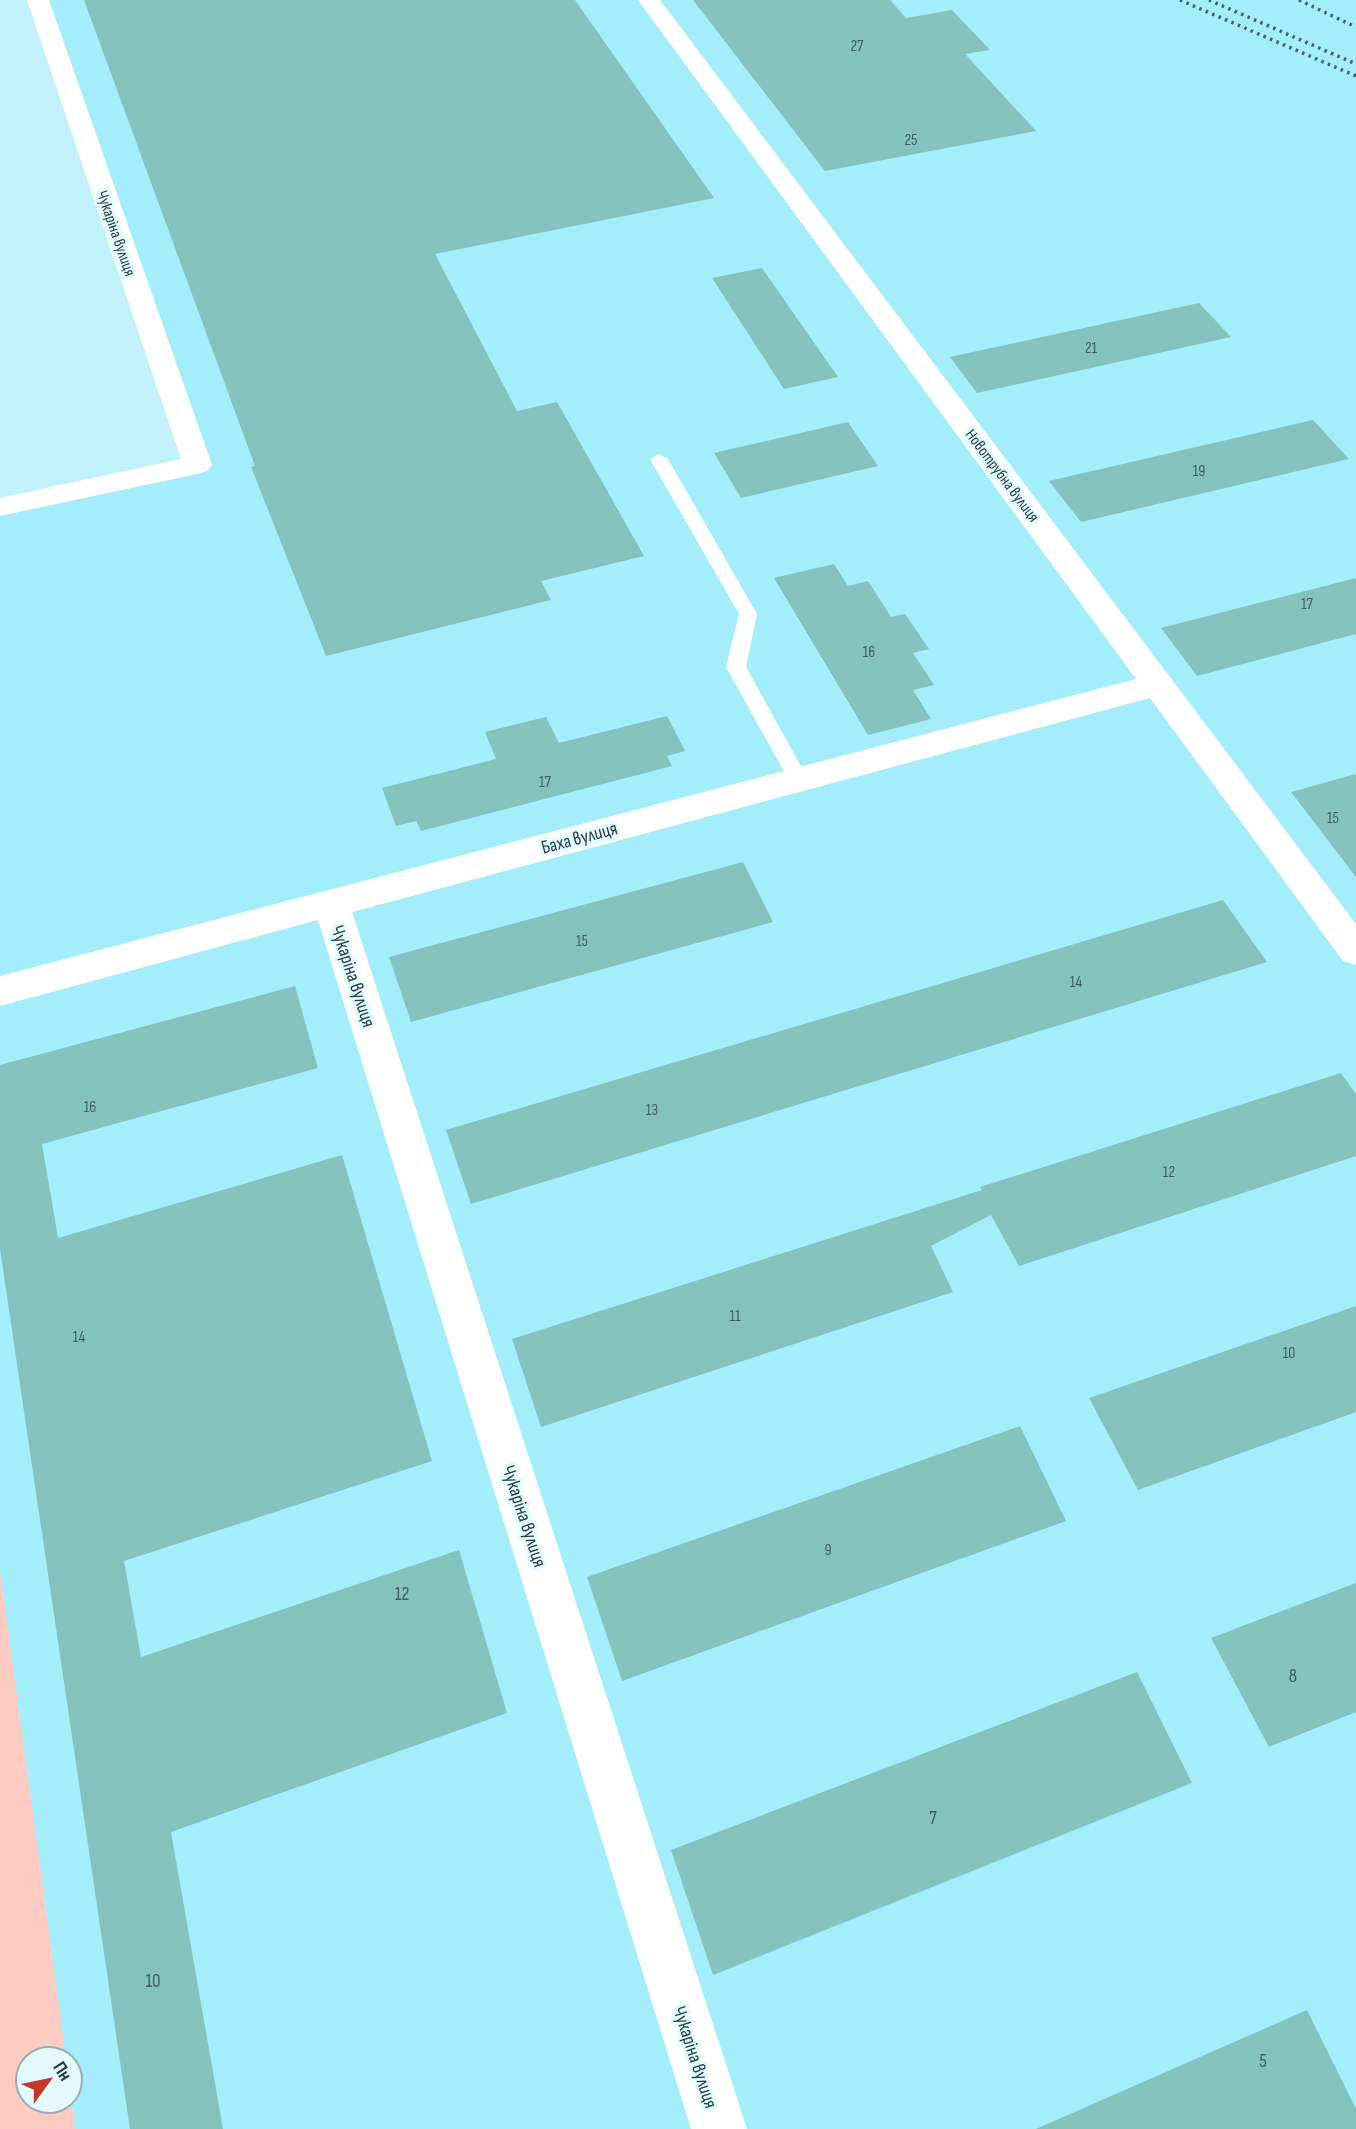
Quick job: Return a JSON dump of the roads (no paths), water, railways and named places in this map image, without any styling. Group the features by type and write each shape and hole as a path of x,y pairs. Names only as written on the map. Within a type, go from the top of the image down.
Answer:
{"street":[{"name":"Чукаріна вулиця","path":"0,507 197,465 38,0"},
{"name":"Новотрубна вулиця","path":"649,0 1356,951"},
{"name":"Баха вулиця","path":"0,991 1158,684"},
{"name":"Чукаріна вулиця","path":"331,903 719,2129"}],"lane":[{"path":"659,459 748,614 736,667 799,779"}],"railway":[{"path":"1180,0 1356,76"},
{"path":"1209,0 1356,64"},
{"path":"1299,0 1356,27"}]}
